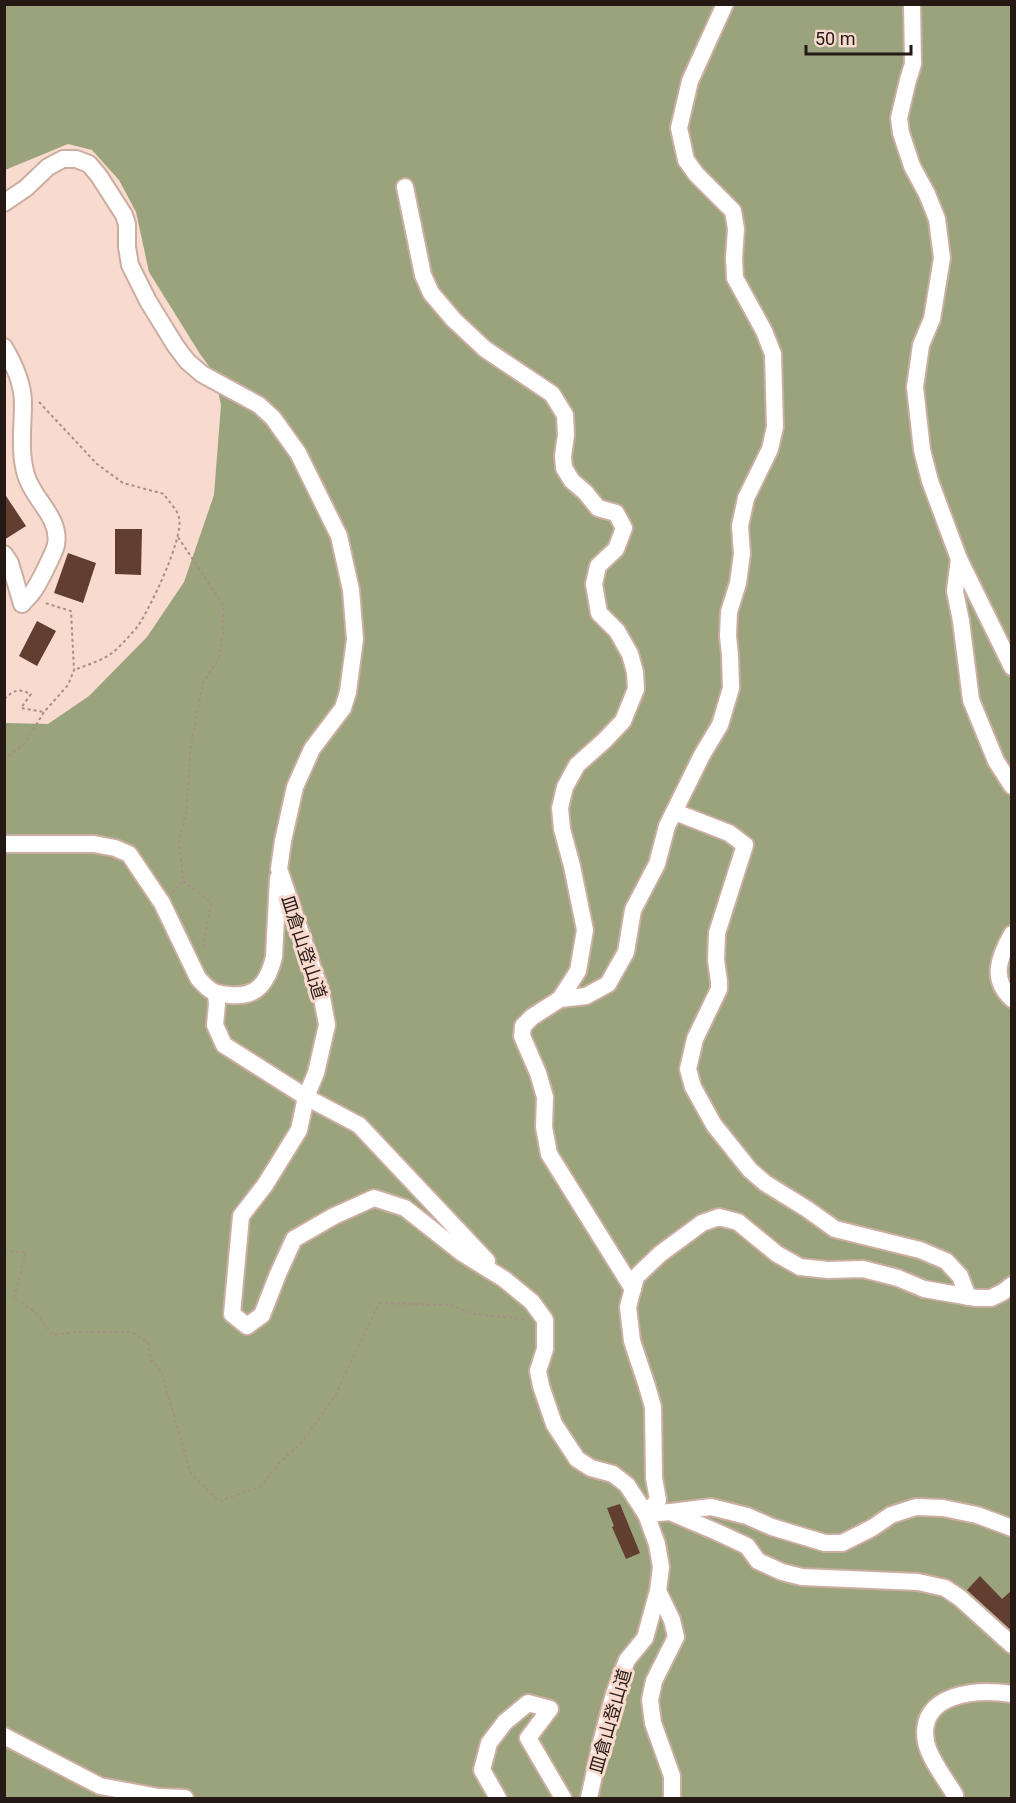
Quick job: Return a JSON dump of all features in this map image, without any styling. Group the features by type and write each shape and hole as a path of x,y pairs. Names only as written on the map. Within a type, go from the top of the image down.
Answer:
{"street":[{"path":"560,999 586,996 608,984 626,952 633,910 657,864 667,826 702,755 720,725 730,688 729,612 738,583 742,554 740,526 746,498 770,449 775,427 773,354 764,331 735,278 736,229 733,211 696,174 686,160 679,128 690,81 725,4"},
{"path":"912,4 913,64 899,118 901,133 912,166 937,219 942,258 932,319 921,345 915,387 922,450 930,481 958,559 1011,667"},
{"name":"皿倉山登山道","path":"4,203 26,188 48,167 63,159 76,159 89,164 124,215 127,224 130,265 148,301 175,345 187,361 202,374 259,405 273,418 298,453 339,536 351,590 355,639 348,692 343,708 312,749 295,787 279,869 321,992 327,1025 299,1130 265,1185 241,1216 232,1314 247,1326 262,1315 294,1239 334,1216 374,1198 405,1208 462,1253 504,1279 532,1302 545,1320 546,1338 538,1371 554,1424 577,1460 591,1468 614,1474 627,1485 646,1514 657,1544 661,1567 658,1591 645,1638 627,1660 614,1694 589,1798"},
{"path":"405,187 423,275 431,293 454,320 485,349 552,393 565,415 564,468 572,481 598,508 616,513 624,528 616,549 598,566 594,584 599,613 617,631 630,654 635,672 636,689 623,721 577,765 565,787 560,808 562,829 585,930 578,971 560,999 532,1017 523,1026 522,1036 538,1073 545,1097 544,1127 549,1154 633,1289"},
{"path":"4,347 12,359 20,383 23,401 22,459 27,479 36,498 52,518 56,544 35,590 22,604"},
{"path":"4,554 10,563 22,604"},
{"path":"958,559 955,591 971,700 996,761 1011,786"},
{"path":"675,812 729,833 745,845 717,933 716,960 719,989 695,1039 688,1069 693,1087 714,1125 750,1170 765,1184 807,1209 835,1230 920,1250 946,1261 960,1276 968,1297"},
{"path":"4,844 94,844 115,848 129,854 162,903 198,978 216,994 243,996 254,993 272,968 279,869"},
{"path":"1011,934 999,961 999,977 1003,991 1011,999"},
{"path":"216,994 215,1025 224,1045 306,1097 359,1125 504,1279"},
{"path":"646,1514 658,1500 654,1478 653,1407 632,1341 628,1307 636,1277 660,1254 702,1223 719,1217 738,1222 777,1254 800,1267 828,1270 863,1269 898,1278 924,1289 976,1298 991,1298 1011,1285"},
{"path":"646,1514 711,1507 747,1516 772,1527 825,1543 842,1543 872,1528 891,1515 916,1507 944,1508 977,1515 1011,1528"},
{"path":"670,1512 747,1546 758,1561 782,1572 802,1577 918,1582 945,1588 960,1598 1011,1645"},
{"path":"658,1591 672,1620 676,1637 654,1681 650,1700 653,1723 672,1776 672,1798"},
{"path":"955,1798 926,1742 926,1721 940,1703 958,1695 994,1691 1011,1694"},
{"path":"498,1798 482,1770 489,1743 505,1722 528,1702 550,1709 528,1738 563,1798"},
{"path":"4,1736 100,1786 159,1797 186,1798"}],"path":[{"path":"20,383 97,464 123,483 164,494 179,517 177,537 153,598 137,626 112,652 92,664 74,670"},
{"path":"177,537 223,605 224,632 219,658 203,683 191,745 186,814 179,840 183,881 211,902 198,978"},
{"path":"4,760 25,743 45,712 68,685 74,670 71,612 38,601 22,604"},
{"path":"4,699 15,690 22,690 31,694 21,708 45,712"},
{"path":"162,903 183,881"},
{"path":"4,1251 26,1252 14,1298 35,1312 53,1335 77,1332 132,1332 148,1342 151,1360 161,1371 191,1474 219,1501 262,1486 277,1465 302,1442 335,1396 379,1303 450,1305 474,1314 545,1320"}],"green space":[{"path":"5,5 1011,5 1011,1798 5,1798 5,723 48,724 89,696 147,637 184,582 214,495 221,405 214,373 149,272 136,212 119,180 92,150 68,144 5,170"}],"building":[{"path":"4,493 26,526 4,540"},
{"path":"115,529 142,529 141,575 115,574"},
{"path":"68,553 96,563 83,603 54,593"},
{"path":"37,621 56,631 37,666 19,656"},
{"path":"620,1504 640,1553 626,1559 612,1527 614,1526 607,1508"},
{"path":"980,1576 1002,1599 1011,1591 1011,1630 967,1590"}]}
